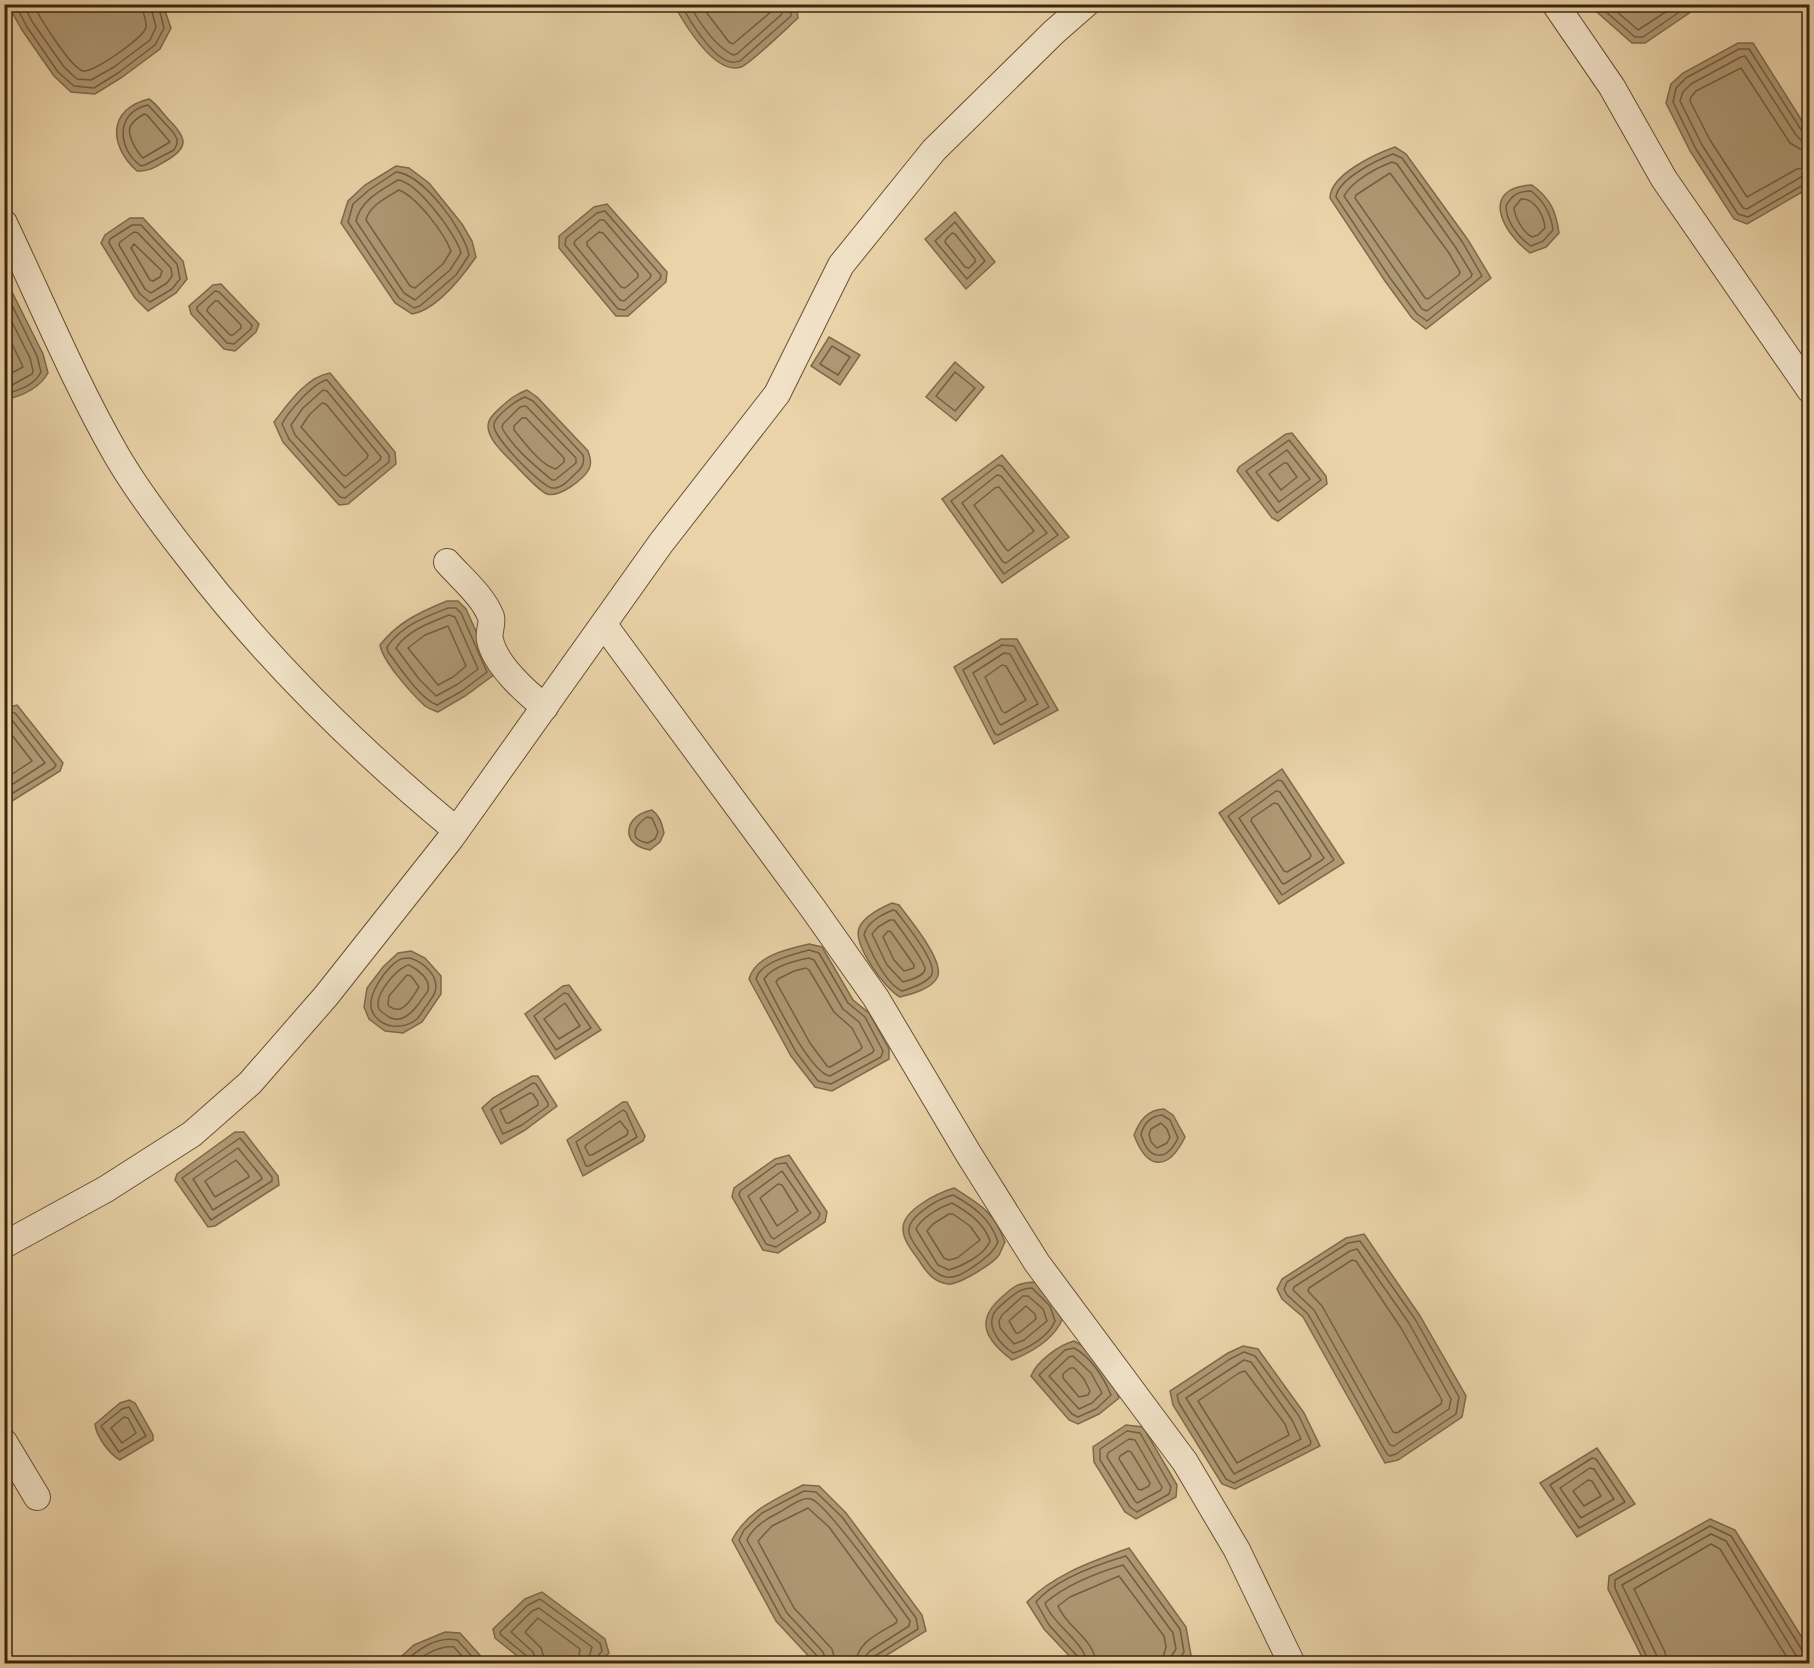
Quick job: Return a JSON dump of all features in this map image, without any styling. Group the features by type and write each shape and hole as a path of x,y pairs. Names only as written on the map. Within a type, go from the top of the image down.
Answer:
{"street":[{"path":"4,1245 106,1189 192,1134 250,1083 326,996 456,830 661,543 777,394 840,264 934,150 1054,32 1086,4"},
{"path":"1555,4 1611,87 1664,179 1809,390"},
{"path":"4,223 88,402 118,457 160,521 224,605 311,699 408,790 456,830"},
{"path":"447,562 483,602 492,619 489,638 495,654 528,695 545,707"},
{"path":"604,625 876,998 968,1153 1037,1263 1185,1462 1237,1550 1292,1664"},
{"path":"4,1442 37,1497"}],"water":[{"path":"8,5 163,5 171,28 160,49 121,78 95,94 71,92 54,76 22,30"},
{"path":"674,5 794,5 798,18 746,64 731,68 711,56 685,24"},
{"path":"1589,5 1701,5 1645,43 1632,43"},
{"path":"1738,43 1753,43 1809,132 1809,188 1747,224 1734,219 1690,151 1666,103 1671,84 1683,73"},
{"path":"149,99 180,133 183,143 178,152 164,162 148,170 137,171 121,151 117,140 117,129 119,120 125,111"},
{"path":"1395,147 1406,154 1468,240 1491,278 1426,329 1412,318 1330,198 1337,181 1355,166"},
{"path":"396,166 409,168 429,183 462,224 472,241 476,257 456,283 439,299 412,314 395,303 341,223 348,201 365,185"},
{"path":"1532,185 1551,206 1559,233 1546,247 1530,253 1511,234 1504,223 1501,202 1505,194 1516,188"},
{"path":"607,204 667,272 666,282 628,316 616,316 559,248 559,236 594,207"},
{"path":"955,212 995,262 966,289 925,239"},
{"path":"130,218 143,218 183,261 187,279 176,293 148,311 135,298 101,243 105,235"},
{"path":"4,276 43,354 48,373 30,391 5,400"},
{"path":"221,284 259,324 256,332 235,351 224,349 191,314 189,306 213,285"},
{"path":"829,337 860,355 840,385 811,366"},
{"path":"955,362 984,387 956,421 926,397"},
{"path":"330,373 395,452 396,464 348,504 339,505 283,442 274,422 305,386"},
{"path":"527,390 537,397 588,451 589,469 571,487 558,493 547,494 536,486 502,452 489,433 489,421 493,415 510,399"},
{"path":"1292,433 1326,476 1327,484 1278,521 1272,518 1237,471 1239,467 1286,434"},
{"path":"1002,455 1069,537 1002,583 942,499"},
{"path":"447,601 458,601 466,609 495,674 438,712 425,706 406,686 386,660 380,645 410,618"},
{"path":"1001,639 1017,639 1058,710 994,744 954,667"},
{"path":"17,705 63,763 60,771 12,801 5,796 5,708"},
{"path":"1282,769 1344,863 1279,904 1219,813"},
{"path":"652,810 659,818 664,833 660,842 650,850 633,842 629,830 636,818"},
{"path":"892,903 899,905 925,941 932,952 938,971 937,978 930,985 900,997 886,985 872,966 858,936 859,928 865,920"},
{"path":"809,944 822,947 853,1000 869,1013 889,1049 889,1059 832,1091 815,1087 791,1056 749,979 758,964 774,954"},
{"path":"411,951 425,958 441,976 441,994 422,1022 403,1033 385,1031 369,1019 364,1007 367,988 383,967 398,953"},
{"path":"569,985 601,1030 555,1059 525,1014 563,986"},
{"path":"532,1076 538,1076 557,1106 525,1130 501,1144 482,1108 493,1098"},
{"path":"623,1102 627,1102 645,1136 643,1141 583,1176 567,1140"},
{"path":"1164,1109 1173,1115 1185,1137 1172,1156 1165,1161 1158,1162 1145,1155 1134,1135 1145,1117 1153,1111"},
{"path":"235,1132 244,1132 278,1176 279,1185 215,1226 208,1227 175,1180 177,1174"},
{"path":"789,1155 827,1212 825,1222 778,1253 763,1250 732,1197 734,1188 775,1159"},
{"path":"954,1188 986,1210 996,1223 1005,1242 999,1255 990,1263 967,1278 948,1284 935,1279 925,1270 907,1242 903,1229 904,1222 914,1209 931,1198"},
{"path":"1364,1234 1420,1316 1466,1396 1462,1417 1398,1460 1385,1463 1303,1317 1282,1299 1277,1289 1282,1279 1346,1238"},
{"path":"1035,1282 1055,1302 1062,1320 1053,1334 1041,1344 1012,1360 990,1338 986,1322 988,1314 993,1306 1014,1287"},
{"path":"1074,1341 1083,1346 1116,1390 1119,1398 1099,1414 1078,1424 1069,1420 1031,1376 1049,1354"},
{"path":"1243,1346 1258,1349 1304,1413 1320,1446 1235,1489 1222,1484 1173,1405 1170,1391 1228,1353"},
{"path":"129,1400 135,1403 153,1435 153,1440 120,1460 104,1444 95,1424 120,1403"},
{"path":"1126,1425 1143,1427 1177,1485 1176,1497 1136,1519 1125,1512 1094,1462 1093,1447"},
{"path":"1597,1448 1635,1504 1577,1537 1540,1483"},
{"path":"803,1485 819,1486 846,1513 922,1615 926,1631 874,1663 815,1663 776,1621 732,1540 745,1521 762,1507"},
{"path":"1710,1519 1735,1530 1806,1644 1809,1663 1645,1663 1608,1589 1609,1576"},
{"path":"1129,1548 1186,1627 1191,1655 1182,1663 1076,1663 1044,1629 1027,1602 1062,1576 1088,1563"},
{"path":"542,1592 605,1639 609,1653 599,1663 526,1663 495,1638 493,1629 525,1599"},
{"path":"445,1632 460,1633 487,1663 394,1663 414,1645"}]}
